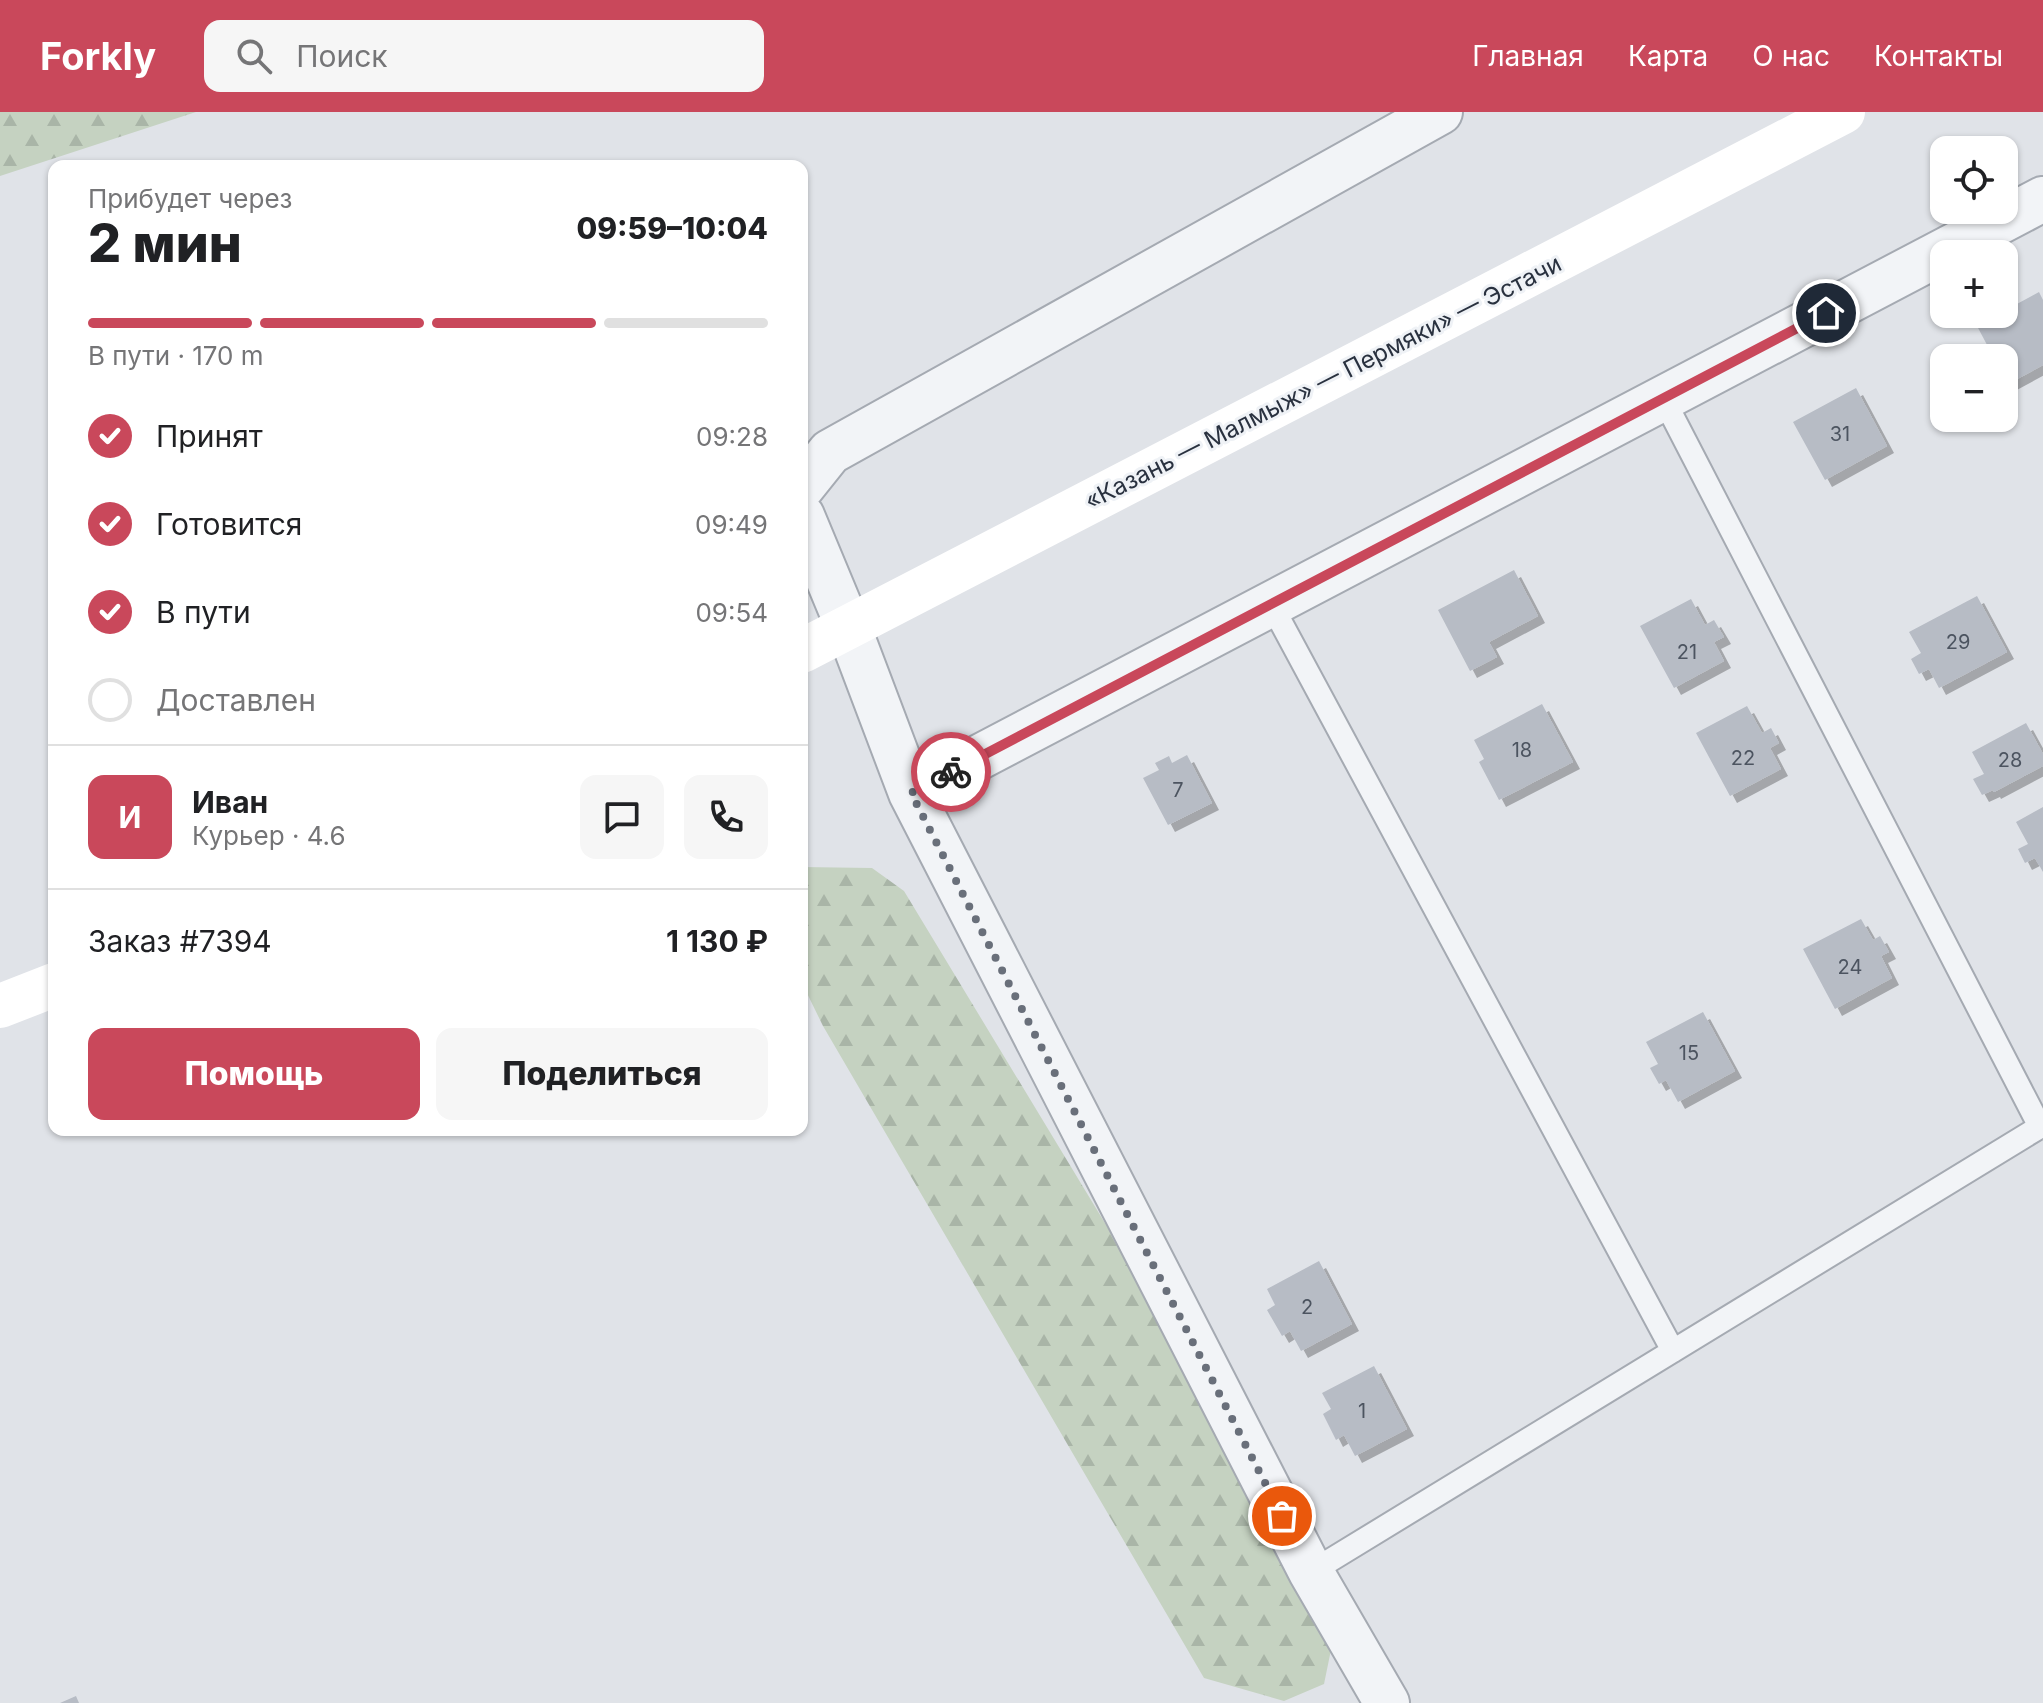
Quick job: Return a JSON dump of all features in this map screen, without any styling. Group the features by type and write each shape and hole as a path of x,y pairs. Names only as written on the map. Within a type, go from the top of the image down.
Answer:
{"street":[{"path":"808,480 830,452 1440,112"},
{"name":"«Казань — Малмыж» — Пермяки» — Эстачи","path":"808,648 1843,112"},
{"path":"911,793 2043,199"},
{"path":"808,530 911,793 1311,1572 1387,1703"},
{"path":"0,1006 48,987"}],"lane":[{"path":"1311,1572 2042,1126 1663,398"},
{"path":"1271,604 1673,1351"}],"green space":[{"path":"0,112 196,112 48,160 0,176"},
{"path":"808,867 872,868 904,891 1307,1557 1332,1645 1324,1684 1284,1701 1204,1678 823,1026 808,995"}],"building":[{"path":"2039,292 2043,300 2043,365 2018,379 2018,344 1987,344 1978,328 2018,328 2018,303"},
{"path":"1856,388 1887,446 1825,480 1793,422"},
{"path":"1514,570 1538,616 1489,642 1497,657 1470,671 1438,610"},
{"path":"1977,596 2007,652 1939,688 1929,669 1919,674 1911,659 1921,653 1909,632"},
{"path":"1691,599 1705,625 1714,620 1724,637 1714,642 1724,661 1674,688 1640,626"},
{"path":"1542,704 1573,762 1499,800 1479,762 1484,759 1474,740"},
{"path":"1747,706 1762,733 1771,728 1779,743 1770,748 1781,769 1730,796 1696,733"},
{"path":"2026,723 2043,754 2043,766 1994,792 1982,795 1973,779 1984,774 1972,752"},
{"path":"1187,755 1212,803 1168,825 1143,778 1159,770 1155,763 1169,756 1172,763"},
{"path":"2043,807 2043,872 2035,858 2025,863 2018,849 2028,844 2016,822"},
{"path":"1861,919 1873,940 1880,936 1889,952 1881,956 1892,978 1835,1009 1803,949"},
{"path":"1703,1012 1735,1071 1678,1102 1666,1080 1659,1084 1650,1068 1658,1064 1646,1042"},
{"path":"1319,1261 1352,1324 1301,1351 1290,1331 1282,1336 1267,1310 1275,1305 1267,1289"},
{"path":"1374,1366 1407,1429 1355,1456 1344,1435 1336,1440 1323,1414 1331,1409 1322,1393"},
{"path":"76,1696 79,1703 60,1703"}],"way so far":[{"path":"951,772 911,793 1282,1516"}],"route":[{"path":"951,772 1826,313"}]}
